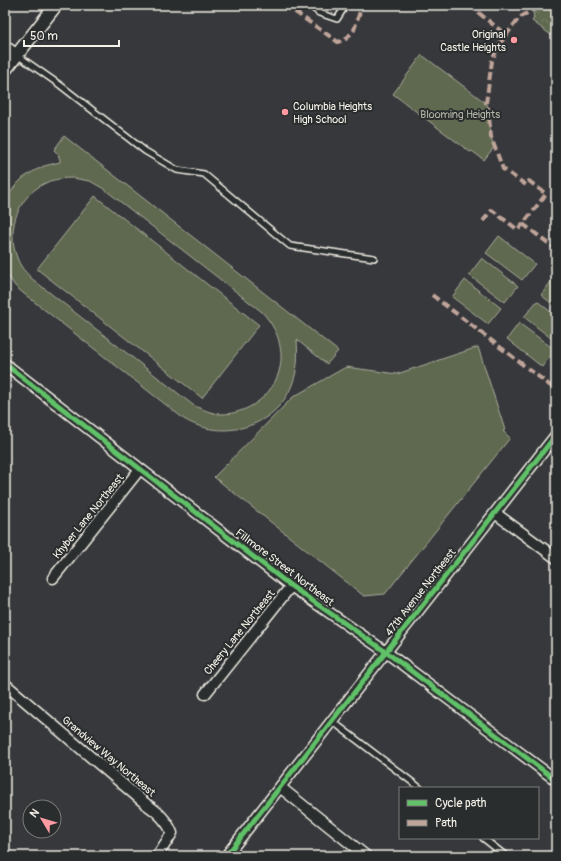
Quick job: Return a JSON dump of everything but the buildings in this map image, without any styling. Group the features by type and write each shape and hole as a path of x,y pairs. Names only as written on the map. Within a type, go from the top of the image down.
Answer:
{"street":[{"path":"5,70 56,5"},
{"path":"5,46 17,55"},
{"name":"Fillmore Street Northeast","path":"5,364 291,586 386,652 556,780"},
{"name":"47th Avenue Northeast","path":"226,856 556,435"},
{"name":"Khyber Lane Northeast","path":"53,578 140,469"},
{"path":"495,513 556,558"},
{"name":"Cheery Lane Northeast","path":"205,694 291,586"},
{"name":"Grandview Way Northeast","path":"5,684 146,804 157,811 172,833 157,856"},
{"path":"280,787 366,856"}],"lane":[{"path":"309,5 319,13 337,19 346,5"},
{"path":"17,55 60,85 145,151 177,170 204,174 290,246 374,258"},
{"path":"332,720 419,787"},
{"path":"484,839 506,856"}],"green space":[{"path":"539,5 556,5 556,34 554,33 551,35 532,21 534,18 533,13"},
{"name":"Blooming Heights","path":"422,55 488,106 491,137 494,147 484,160 472,151 470,152 393,94"},
{"path":"64,136 338,351 327,364 297,340 297,363 292,385 284,400 273,412 260,421 246,427 230,430 199,426 184,419 23,293 15,286 5,271 5,200 23,178 44,166 60,162 58,154 54,150","holes":["72,178 90,181 104,189 262,312 276,333 281,354 277,377 264,397 244,410 232,413 220,414 209,412 193,405 31,278 22,268 16,254 13,241 13,229 21,205 38,187 50,181"]},
{"path":"95,196 259,325 202,398 37,269"},
{"path":"499,236 535,264 522,280 486,253"},
{"path":"482,258 518,286 505,302 469,275"},
{"path":"553,279 556,281 556,307 541,295"},
{"path":"465,280 501,308 488,324 452,297"},
{"path":"537,301 556,316 556,342 524,317"},
{"path":"519,323 555,350 542,367 507,339"},
{"path":"478,347 505,430 503,431 510,438 385,594 364,596 214,477 293,397 346,367 397,374"}],"marked path":[{"path":"285,5 338,42 346,39 354,30 362,5"},
{"path":"469,5 506,35"},
{"path":"536,5 532,10 519,18 498,46 492,61 486,103 488,106 491,137 503,169 526,185 529,181 546,194 523,224 556,249"},
{"path":"483,221 492,210 518,230 523,224"},
{"path":"432,295 556,390"}],"cycle path":[{"path":"5,364 291,586 386,652 556,780"},
{"path":"226,856 556,435"}],"place":[{"name":"Original Castle Heights","path":"514,40"},
{"name":"Columbia Heights High School","path":"285,112"}]}
